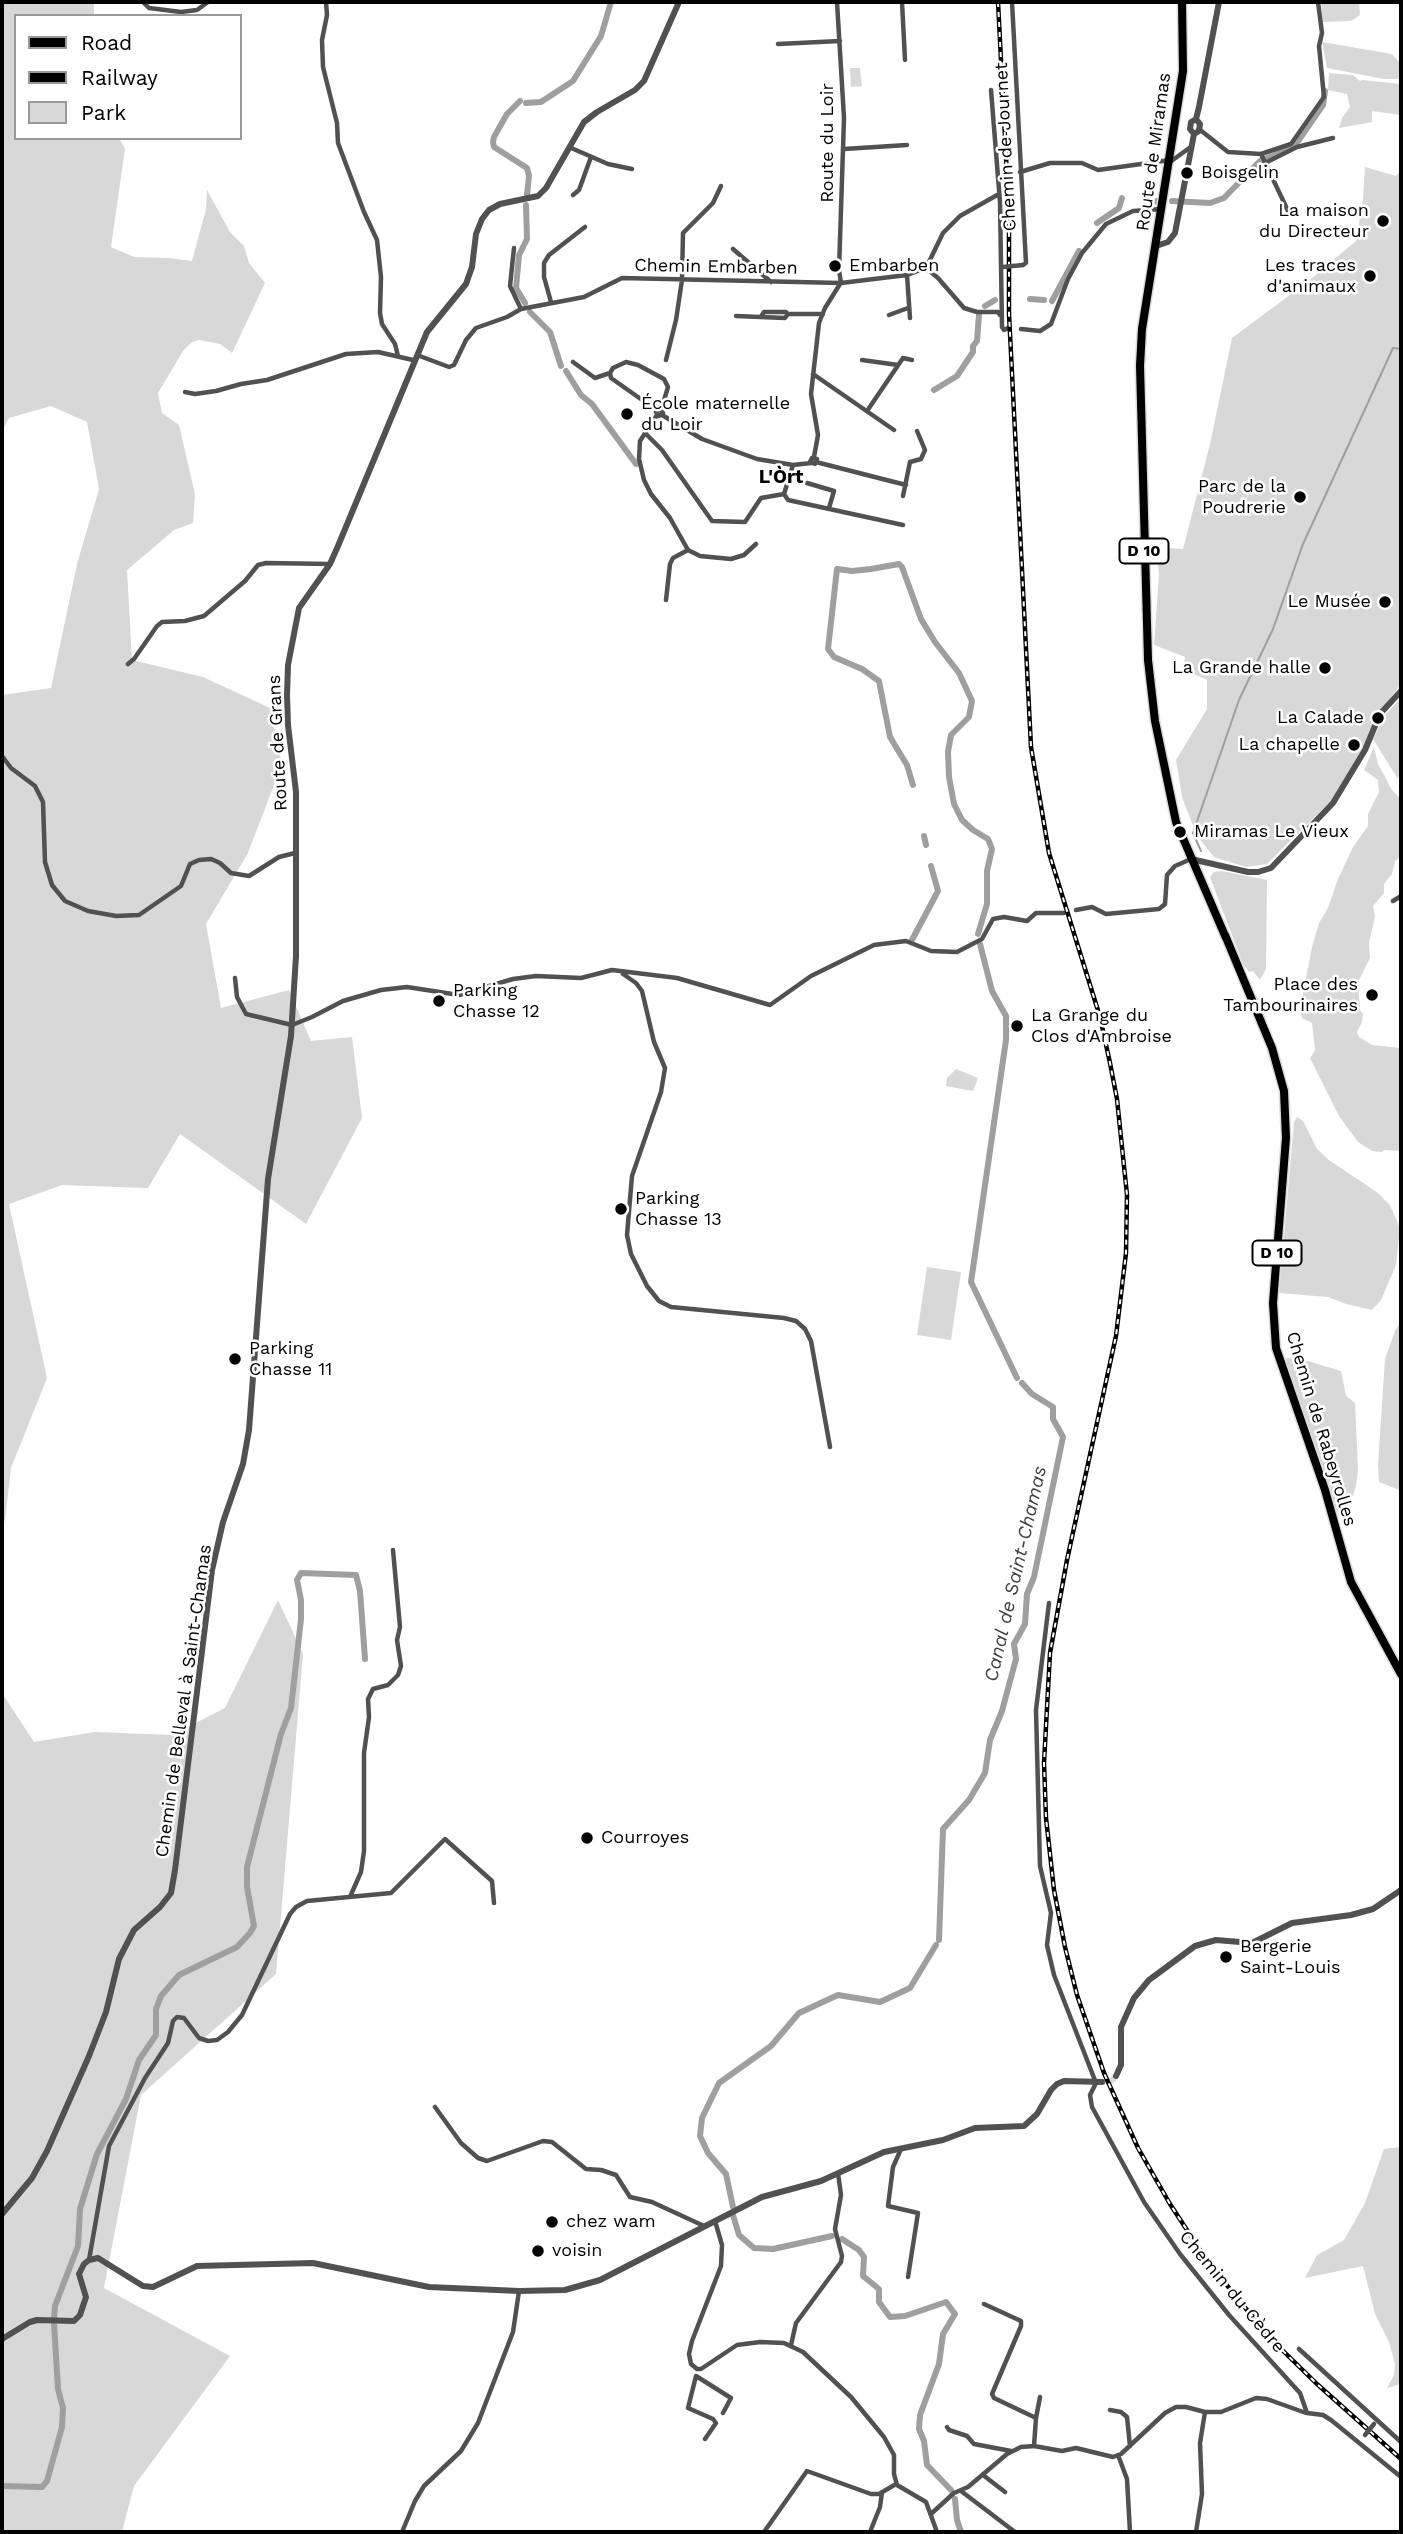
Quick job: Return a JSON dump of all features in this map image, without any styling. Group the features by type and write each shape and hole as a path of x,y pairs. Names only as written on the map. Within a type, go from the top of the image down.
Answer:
{"main road":[{"name":"Route de Miramas","path":"1146,306 1183,71 1182,2"},
{"name":"Chemin de Rabeyrolles","path":"1146,306 1140,377 1148,660 1154,721 1176,822 1210,893 1226,938"},
{"name":"Chemin de Rabeyrolles","path":"1170,795 1275,1056 1284,1091 1286,1138 1273,1304 1276,1348 1325,1490 1351,1582 1401,1674"}],"street":[{"path":"143,2 149,8 181,12 197,10 208,2"},
{"path":"326,2 327,15 322,40 323,68 337,123 338,143 377,240 381,276 380,313 382,324 395,344 398,356"},
{"name":"Route de Grans","path":"292,1025 296,956 296,792 288,725 288,666 299,608 330,564 356,506 414,357 427,332 466,284 472,267 476,234 482,219 489,210 500,204 538,196 546,188 584,122 645,81 679,2"},
{"name":"Route du Loir","path":"837,2 844,149 839,270 841,283"},
{"path":"902,2 905,60"},
{"name":"Chemin de Journet","path":"1002,267 1026,263 1012,2"},
{"path":"1219,2 1196,119 1191,122 1190,129 1228,152 1261,155 1291,144 1324,97 1318,2"},
{"path":"778,44 840,41"},
{"name":"Chemin de Journet","path":"991,90 999,194 1001,316"},
{"path":"1156,246 1168,243 1175,233 1197,132"},
{"path":"1265,163 1297,147 1332,138"},
{"path":"844,149 907,145"},
{"path":"1020,172 1050,163 1082,163 1098,170 1170,161 1192,146"},
{"path":"569,148 632,169"},
{"path":"1261,155 1289,213"},
{"path":"573,195 579,190 591,157"},
{"path":"666,360 682,281 684,229 713,203 721,186"},
{"name":"Chemin de Journet","path":"926,268 943,233 969,210 999,194"},
{"path":"1021,329 1040,331 1051,324 1068,279 1082,253 1106,223 1133,211 1163,209"},
{"path":"551,302 544,277 544,264 550,255 585,227"},
{"path":"514,248 510,286 522,309"},
{"path":"733,249 771,282"},
{"path":"926,268 964,308 977,312 998,312 1002,327 1004,330 1008,328"},
{"name":"Chemin Embarben","path":"414,357 449,367 454,365 466,340 476,328 522,309 584,297 622,278 841,283 907,275 926,268"},
{"path":"907,275 910,318"},
{"path":"814,461 818,435 811,394 819,323 841,283"},
{"path":"888,315 908,308"},
{"path":"736,316 785,318 788,314 823,314"},
{"path":"185,392 195,394 216,391 267,380 346,355 378,352 414,357"},
{"path":"867,411 903,358 912,360"},
{"path":"862,360 898,365"},
{"path":"573,362 595,378 610,373 613,368 626,362 638,365 664,379 668,387 660,413 640,441 639,459 644,480 688,550 700,556 731,559 744,555 756,544"},
{"path":"610,373 611,378 645,402"},
{"path":"813,374 894,430"},
{"path":"660,413 719,447 757,459 793,465 814,461 906,485"},
{"path":"904,496 910,462 921,459 925,450 917,431"},
{"path":"645,433 662,450 712,521 745,522 761,498 783,494"},
{"path":"783,494 793,465"},
{"path":"807,483 834,491 829,509"},
{"path":"783,494 792,502 903,525"},
{"path":"666,600 670,564 673,558 688,550"},
{"path":"128,664 135,659 162,622 185,621 204,616 258,565 330,564"},
{"path":"1076,910 1092,907 1106,914 1159,909 1165,904 1167,876 1175,866 1195,860 1252,872 1271,868 1333,803 1365,750 1380,714 1401,691"},
{"path":"2,756 10,768 35,786 43,802 45,862 52,885 65,901 88,911 116,916 139,915 176,891 186,878 190,864 199,860 211,859 231,873 249,876 279,857 295,853"},
{"path":"1393,901 1401,896"},
{"path":"235,978 237,997 246,1014 292,1025 343,1001 381,990 407,987 458,995 513,979 536,976 572,979 612,970 677,978 770,1005 811,976 874,945 906,941 931,951 957,952 982,939 993,919 1004,917 1027,921 1036,913 1064,913"},
{"path":"622,973 642,991 654,1042 666,1068 665,1079 632,1176 626,1235 631,1254 647,1286 659,1301 671,1307 784,1318 796,1321 805,1329 811,1341 830,1447"},
{"name":"Chemin de Belleval à Saint-Chamas","path":"2,2214 32,2178 60,2124 106,2012 119,1959 134,1930 160,1908 171,1893 212,1570 223,1522 243,1464 249,1430 268,1179 292,1025"},
{"path":"350,1897 361,1872 364,1852 363,1753 369,1717 368,1699 373,1689 388,1685 398,1675 401,1666 397,1640 400,1627 393,1550"},
{"path":"2,2339 30,2322 74,2321 84,2307 86,2297 79,2274 84,2264 98,2258 143,2286 153,2287 197,2266 313,2263 429,2287 565,2290 600,2280 762,2197 838,2174 873,2156 943,2140 975,2128 1016,2129 1024,2126 1037,2114 1057,2084 1065,2081 1099,2082 1054,1975 1047,1945 1051,1913 1040,1866 1036,1710 1049,1603"},
{"path":"89,2260 109,2146 145,2078 168,2043 173,2021 177,2017 184,2018 199,2038 208,2041 217,2040 228,2032 242,2015 290,1914 296,1907 307,1901 391,1893 445,1839 492,1881 494,1903"},
{"path":"1116,2076 1121,2065 1121,2027 1134,1998 1149,1980 1195,1946 1216,1940 1259,1942 1273,1931 1292,1923 1351,1915 1373,1909 1401,1890"},
{"name":"Chemin du Cèdre","path":"1099,2082 1090,2095 1092,2107 1144,2202 1228,2315 1300,2393 1307,2413"},
{"path":"435,2107 461,2143 478,2158 487,2161 543,2141 552,2142 586,2169 616,2175 630,2197 652,2202 704,2227"},
{"path":"902,2148 893,2167 888,2206 918,2213 908,2277"},
{"path":"791,2346 796,2323 841,2262 835,2229 841,2195 838,2174"},
{"path":"715,2221 722,2245 721,2266 692,2341 689,2354 691,2364 701,2369 730,2349 744,2343 776,2342 803,2352 862,2408 891,2449 897,2483 906,2492 922,2498 932,2513 937,2532"},
{"path":"402,2532 415,2501 425,2486 461,2451 478,2423 508,2351 519,2291"},
{"path":"984,2304 1017,2319 1021,2324 993,2396 1036,2418"},
{"path":"1299,2349 1376,2423 1401,2442"},
{"path":"705,2439 716,2423 713,2419 688,2408 696,2376 731,2398 723,2413"},
{"path":"1034,2446 1041,2397"},
{"path":"932,2513 954,2493 961,2491 1021,2447 1034,2446 1062,2451 1076,2448 1104,2455 1118,2455 1165,2413 1176,2407 1221,2412 1256,2398 1323,2415 1401,2477"},
{"path":"1110,2410 1121,2412 1127,2417 1130,2446"},
{"path":"1196,2532 1202,2494 1200,2443 1205,2412"},
{"path":"1359,2442 1376,2423"},
{"path":"947,2427 967,2436 974,2444 1013,2451"},
{"path":"1118,2455 1127,2479 1130,2532"},
{"path":"765,2532 807,2471 871,2494 897,2483"},
{"path":"982,2475 1005,2492"},
{"path":"961,2491 1015,2532"},
{"path":"870,2532 880,2507 881,2492"}],"green space":[{"path":"2,2 94,3 94,14 14,14 14,140 120,140 125,149 111,247 134,257 192,261 206,209 207,190 230,232 244,246 249,263 265,283 232,353 220,344 199,340 192,342 183,351 158,393 162,413 179,425 195,494 193,523 174,530 127,570 132,660 203,677 270,708 282,764 248,853 206,924 221,1008 289,990 311,1041 352,1037 362,1118 306,1224 180,1134 148,1188 62,1185 9,1204 47,1378 11,1468 2,1545 2,695 51,688 77,564 99,489 87,422 51,406 9,418 2,431"},
{"path":"1321,2 1359,2 1360,15 1351,21 1323,22"},
{"path":"1322,42 1392,54 1401,64 1401,79 1384,79 1327,68"},
{"path":"850,68 860,68 862,86 851,87"},
{"path":"1329,73 1353,75 1360,81 1401,84 1401,115 1372,111 1372,122 1339,128 1350,107 1347,94 1328,90"},
{"name":"Parc de la Poudrerie","path":"1365,167 1396,176 1401,170 1401,684 1377,716 1340,792 1267,864 1246,867 1214,857 1197,836 1182,797 1176,760 1207,709 1207,680 1183,669 1185,657 1154,645 1159,574 1156,547 1183,549 1210,444 1232,338 1306,283 1356,241"},
{"path":"1401,698 1401,766 1398,779 1373,739 1385,715"},
{"path":"1374,747 1378,764 1392,790 1401,799 1401,856 1395,861 1392,874 1384,884 1384,893 1373,906 1375,916 1369,943 1370,958 1358,982 1360,1010 1363,1014 1357,1032 1359,1037 1372,1045 1401,1048 1401,1151 1382,1152 1372,1151 1358,1142 1339,1116 1310,1058 1315,1050 1312,1023 1302,1018 1300,1009 1319,923 1353,847 1368,826 1368,814 1379,792 1378,780 1364,770"},
{"path":"1222,871 1267,880 1266,969 1260,980 1243,964 1210,877 1214,872"},
{"path":"956,1069 978,1078 973,1091 946,1086 947,1078"},
{"path":"1297,1117 1303,1121 1317,1149 1378,1193 1389,1204 1395,1216 1400,1229 1396,1265 1381,1300 1372,1310 1328,1297 1279,1293 1294,1122"},
{"path":"927,1267 961,1272 951,1340 917,1335"},
{"path":"1401,1321 1399,1490 1379,1482 1378,1465 1385,1359"},
{"path":"1287,1358 1301,1359 1341,1371 1346,1396 1355,1403 1358,1470 1356,1486 1349,1507 1340,1516 1333,1505 1284,1361"},
{"path":"278,1600 303,1654 276,1974 141,2095 104,2288 230,2356 134,2486 122,2532 2,2532 2,1693 34,1742 95,1732 172,1735 225,1708"},
{"path":"1401,2147 1401,2384 1387,2388 1394,2375 1395,2364 1389,2342 1375,2314 1363,2266 1305,2278 1317,2255 1344,2240 1365,2203 1384,2149"}],"waterway":[{"path":"526,103 541,102 573,81 601,36 611,2"},
{"path":"1172,201 1210,203 1224,198 1260,161 1294,147 1323,105 1325,91"},
{"path":"520,101 507,114 493,142 494,147 527,168 527,195"},
{"path":"1097,223 1119,208 1122,198"},
{"path":"1146,203 1158,201"},
{"path":"525,303 516,288 519,255 527,239 526,205"},
{"path":"1052,301 1079,251"},
{"path":"1030,299 1044,300"},
{"path":"985,306 995,300"},
{"path":"530,312 550,332 561,366"},
{"path":"934,390 957,376 973,352 977,341 979,315"},
{"path":"1201,851 1193,833 1239,700 1273,629 1303,544 1393,348 1401,349"},
{"path":"566,371 581,395 592,404 636,464"},
{"path":"913,785 907,765 890,737 879,681 862,669 834,657 828,649 837,569 852,571 899,564 921,619 959,673 972,701 969,717 951,735 948,752 954,804 962,820 988,839 992,849 987,871 987,904 978,934"},
{"path":"924,836 926,845"},
{"path":"912,940 938,891 931,866"},
{"name":"Canal de Saint-Chamas","path":"980,944 992,991 1006,1016 1006,1040 971,1282 1017,1378"},
{"name":"Canal de Saint-Chamas","path":"939,1940 943,1829 969,1800 985,1773 990,1740 1002,1711 1016,1659 1014,1644 1025,1624 1027,1594 1034,1577 1063,1437 1053,1419 1053,1407 1032,1394 1022,1383"},
{"path":"54,2318 55,2306 78,2246 80,2209 97,2154 126,2099 139,2060 156,2035 156,2009 161,1996 179,1975 237,1947 254,1926 247,1887 247,1867 281,1734 291,1708 301,1619 297,1580 301,1573 356,1575 360,1591 365,1659"},
{"name":"Canal de Saint-Chamas","path":"733,2207 726,2174 708,2153 700,2136 702,2118 719,2083 771,2046 799,2013 838,1995 880,2002 910,1988 936,1945"},
{"name":"Canal de Saint-Chamas","path":"733,2215 739,2235 754,2248 773,2249 832,2236"},
{"name":"Canal de Saint-Chamas","path":"842,2239 859,2250 864,2257 863,2276 879,2289 879,2302 890,2317 905,2316 946,2302 955,2314 943,2334 939,2364 920,2415 919,2429 924,2441 927,2465 951,2490"},
{"path":"2,2486 42,2487 47,2481 62,2427 63,2408 58,2389 54,2324"},
{"name":"Canal de Saint-Chamas","path":"955,2499 961,2532"}],"tunnel":[{"path":"1102,2082 1111,2081 1116,2076"}],"railway":[{"path":"998,2 1009,215 1009,314 1031,747 1049,853 1100,1017 1110,1063 1117,1099 1127,1195 1126,1253 1116,1336 1067,1560 1050,1653 1044,1763 1046,1818 1054,1890 1077,1995 1104,2073 1138,2148 1170,2204 1200,2250 1276,2344 1401,2459"}],"place":[{"name":"Boisgelin","path":"1187,173"},
{"name":"La maison du Directeur","path":"1383,221"},
{"name":"Embarben","path":"835,266"},
{"name":"Les traces d'animaux","path":"1370,276"},
{"name":"École maternelle du Loir","path":"627,414"},
{"name":"Parc de la Poudrerie","path":"1300,497"},
{"name":"Le Musée","path":"1385,602"},
{"name":"La Grande halle","path":"1325,668"},
{"name":"La Calade","path":"1378,718"},
{"name":"La chapelle","path":"1354,745"},
{"name":"Miramas Le Vieux","path":"1180,832"},
{"name":"Place des Tambourinaires","path":"1372,995"},
{"name":"Parking Chasse 12","path":"439,1001"},
{"name":"La Grange du Clos d'Ambroise","path":"1017,1026"},
{"name":"Parking Chasse 13","path":"621,1209"},
{"name":"Parking Chasse 11","path":"235,1359"},
{"name":"Courroyes","path":"587,1838"},
{"name":"Bergerie Saint-Louis","path":"1226,1957"},
{"name":"chez wam","path":"552,2222"},
{"name":"voisin","path":"538,2251"}],"district":[{"name":"L'Òrt","path":"781,477"}]}
